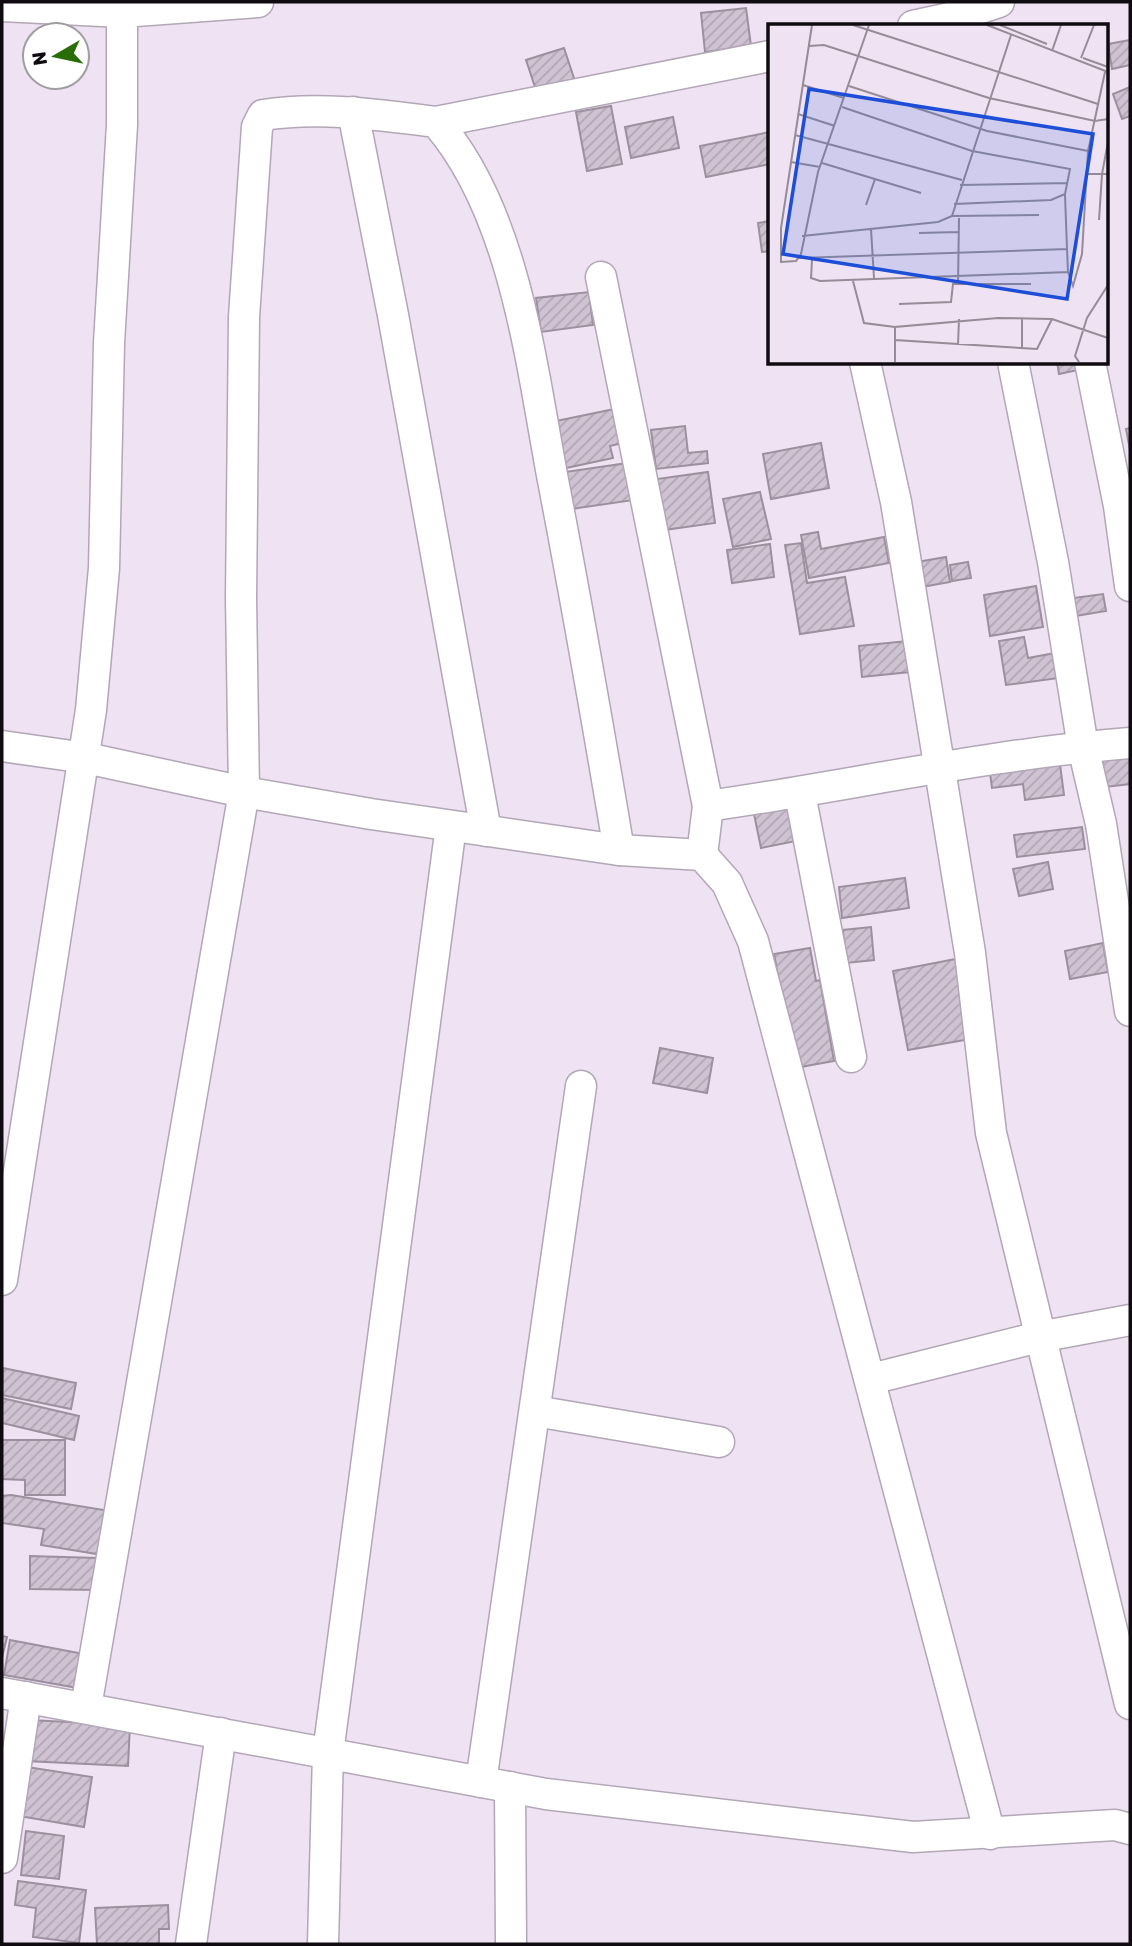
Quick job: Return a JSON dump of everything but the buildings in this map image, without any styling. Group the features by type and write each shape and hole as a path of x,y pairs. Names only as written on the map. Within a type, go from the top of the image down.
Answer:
{"street":[{"path":"2,6 122,12 258,2"},
{"path":"932,24 951,22 999,2"},
{"path":"2,1280 86,758 104,568 109,343 121,125 122,12"},
{"path":"86,1707 244,792 241,598 244,331 257,127 263,115 286,111 352,112 436,122 768,56"},
{"path":"352,112 393,315 486,831"},
{"path":"436,122 457,150 489,211 509,260 576,600 619,850"},
{"path":"601,277 708,806 702,855"},
{"path":"866,364 896,502 970,953 991,1133 1130,1704"},
{"path":"1013,364 1052,562 1083,747 1101,824 1130,1011"},
{"path":"1090,364 1119,506 1130,586"},
{"path":"708,806 800,794 939,767 1130,743"},
{"path":"2,746 86,758 244,792 486,831 619,850 702,855 727,883 753,941 871,1379 989,1834"},
{"path":"800,794 851,1057"},
{"path":"323,1944 328,1753 451,825"},
{"path":"511,1944 495,1784 535,1411 581,1086"},
{"path":"871,1379 1040,1337 1130,1320"},
{"path":"535,1411 719,1442"},
{"path":"2,1858 14,1695 546,1794 913,1837 1115,1825 1130,1829"},
{"path":"191,1944 221,1733"}]}
